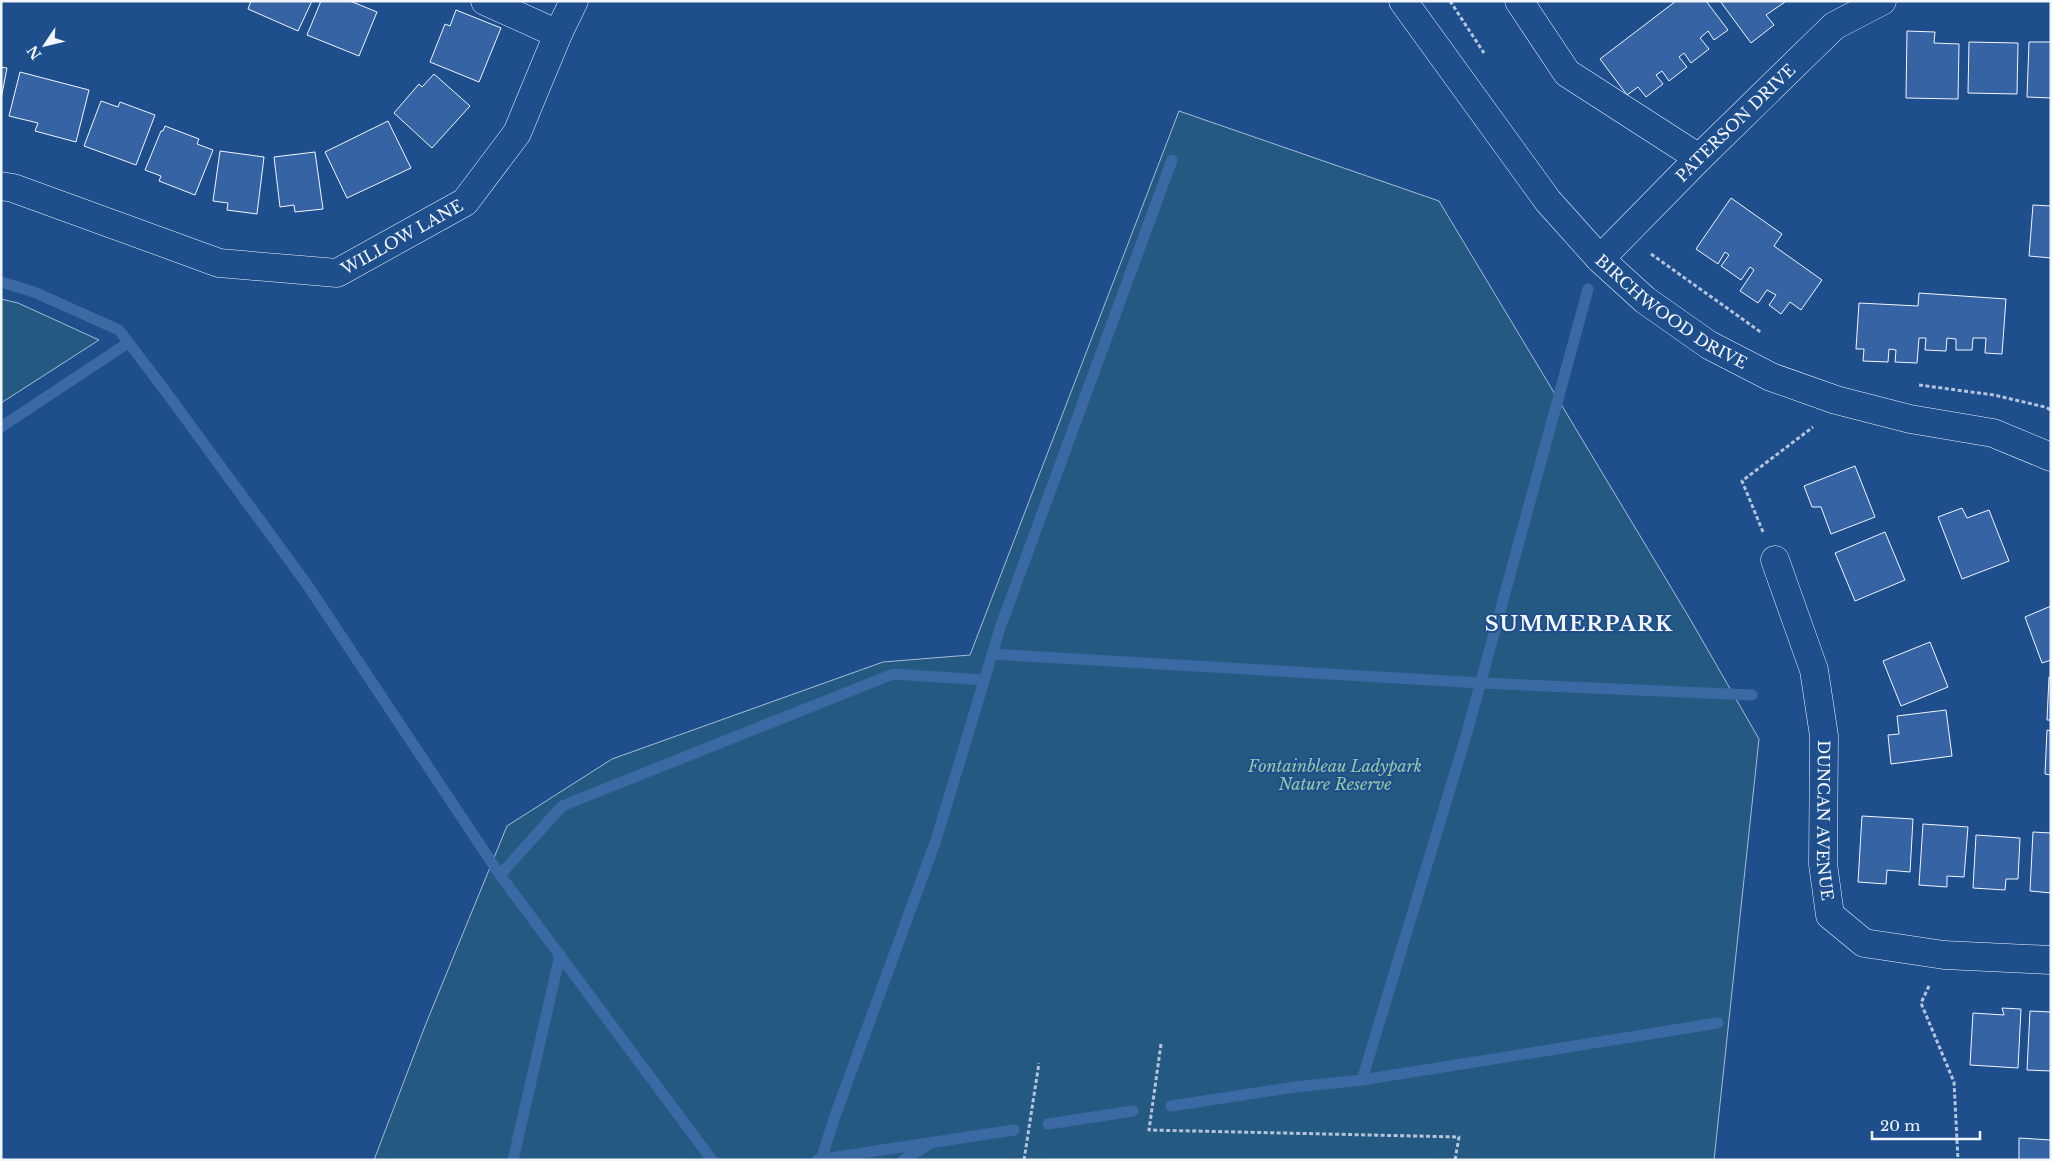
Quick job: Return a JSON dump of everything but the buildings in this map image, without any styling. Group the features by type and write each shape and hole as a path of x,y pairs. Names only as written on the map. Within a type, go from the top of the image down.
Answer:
{"street":[{"path":"485,1 558,34"},
{"name":"WILLOW LANE","path":"1,186 13,188 219,263 337,273 465,202 517,133 558,34 574,1"},
{"name":"BIRCHWOOD DRIVE","path":"1403,1 1548,201 1600,259 1645,300 1709,345 1770,377 1845,402 1910,419 1993,433 2051,457"},
{"path":"1519,1 1567,73 1699,158"},
{"name":"PATERSON DRIVE","path":"1600,259 1699,158 1834,26 1882,1"},
{"name":"DUNCAN AVENUE","path":"1775,560 1814,670 1824,736 1823,864 1830,915 1864,943 1944,955 2051,960"}],"path":[{"path":"1450,1 1486,55"},
{"path":"1623,235 1764,334"},
{"path":"1917,385 1994,395 2046,407 2051,410"},
{"path":"1775,560 1742,481 1845,402"},
{"path":"1921,1003 1954,1082 1958,1160"},
{"path":"1161,1044 1149,1130 1459,1138 1455,1160"},
{"path":"1024,1160 1039,1063"}],"green space":[{"name":"Fontainbleau Ladypark Nature Reserve","path":"1179,111 1439,201 1690,619 1759,739 1714,1160 374,1160 425,1026 507,826 612,759 883,662 970,655"},
{"path":"1,299 18,303 99,340 1,403"}],"waterway":[{"path":"821,1160 835,1116 936,840 1000,628 1172,160"},
{"path":"1,282 34,292 119,330 306,583 500,875 712,1160"},
{"path":"1362,1080 1466,736 1588,289"},
{"path":"1,427 128,343"},
{"path":"992,654 1481,683 1752,695"},
{"path":"500,875 562,806 893,674 984,680"},
{"path":"513,1160 560,955"},
{"path":"1171,1106 1295,1087 1362,1080 1718,1023"},
{"path":"1048,1124 1133,1111"},
{"path":"817,1160 1014,1130"},
{"path":"903,1160 928,1145"}],"district":[{"name":"SUMMERPARK","path":"1579,624"}]}
